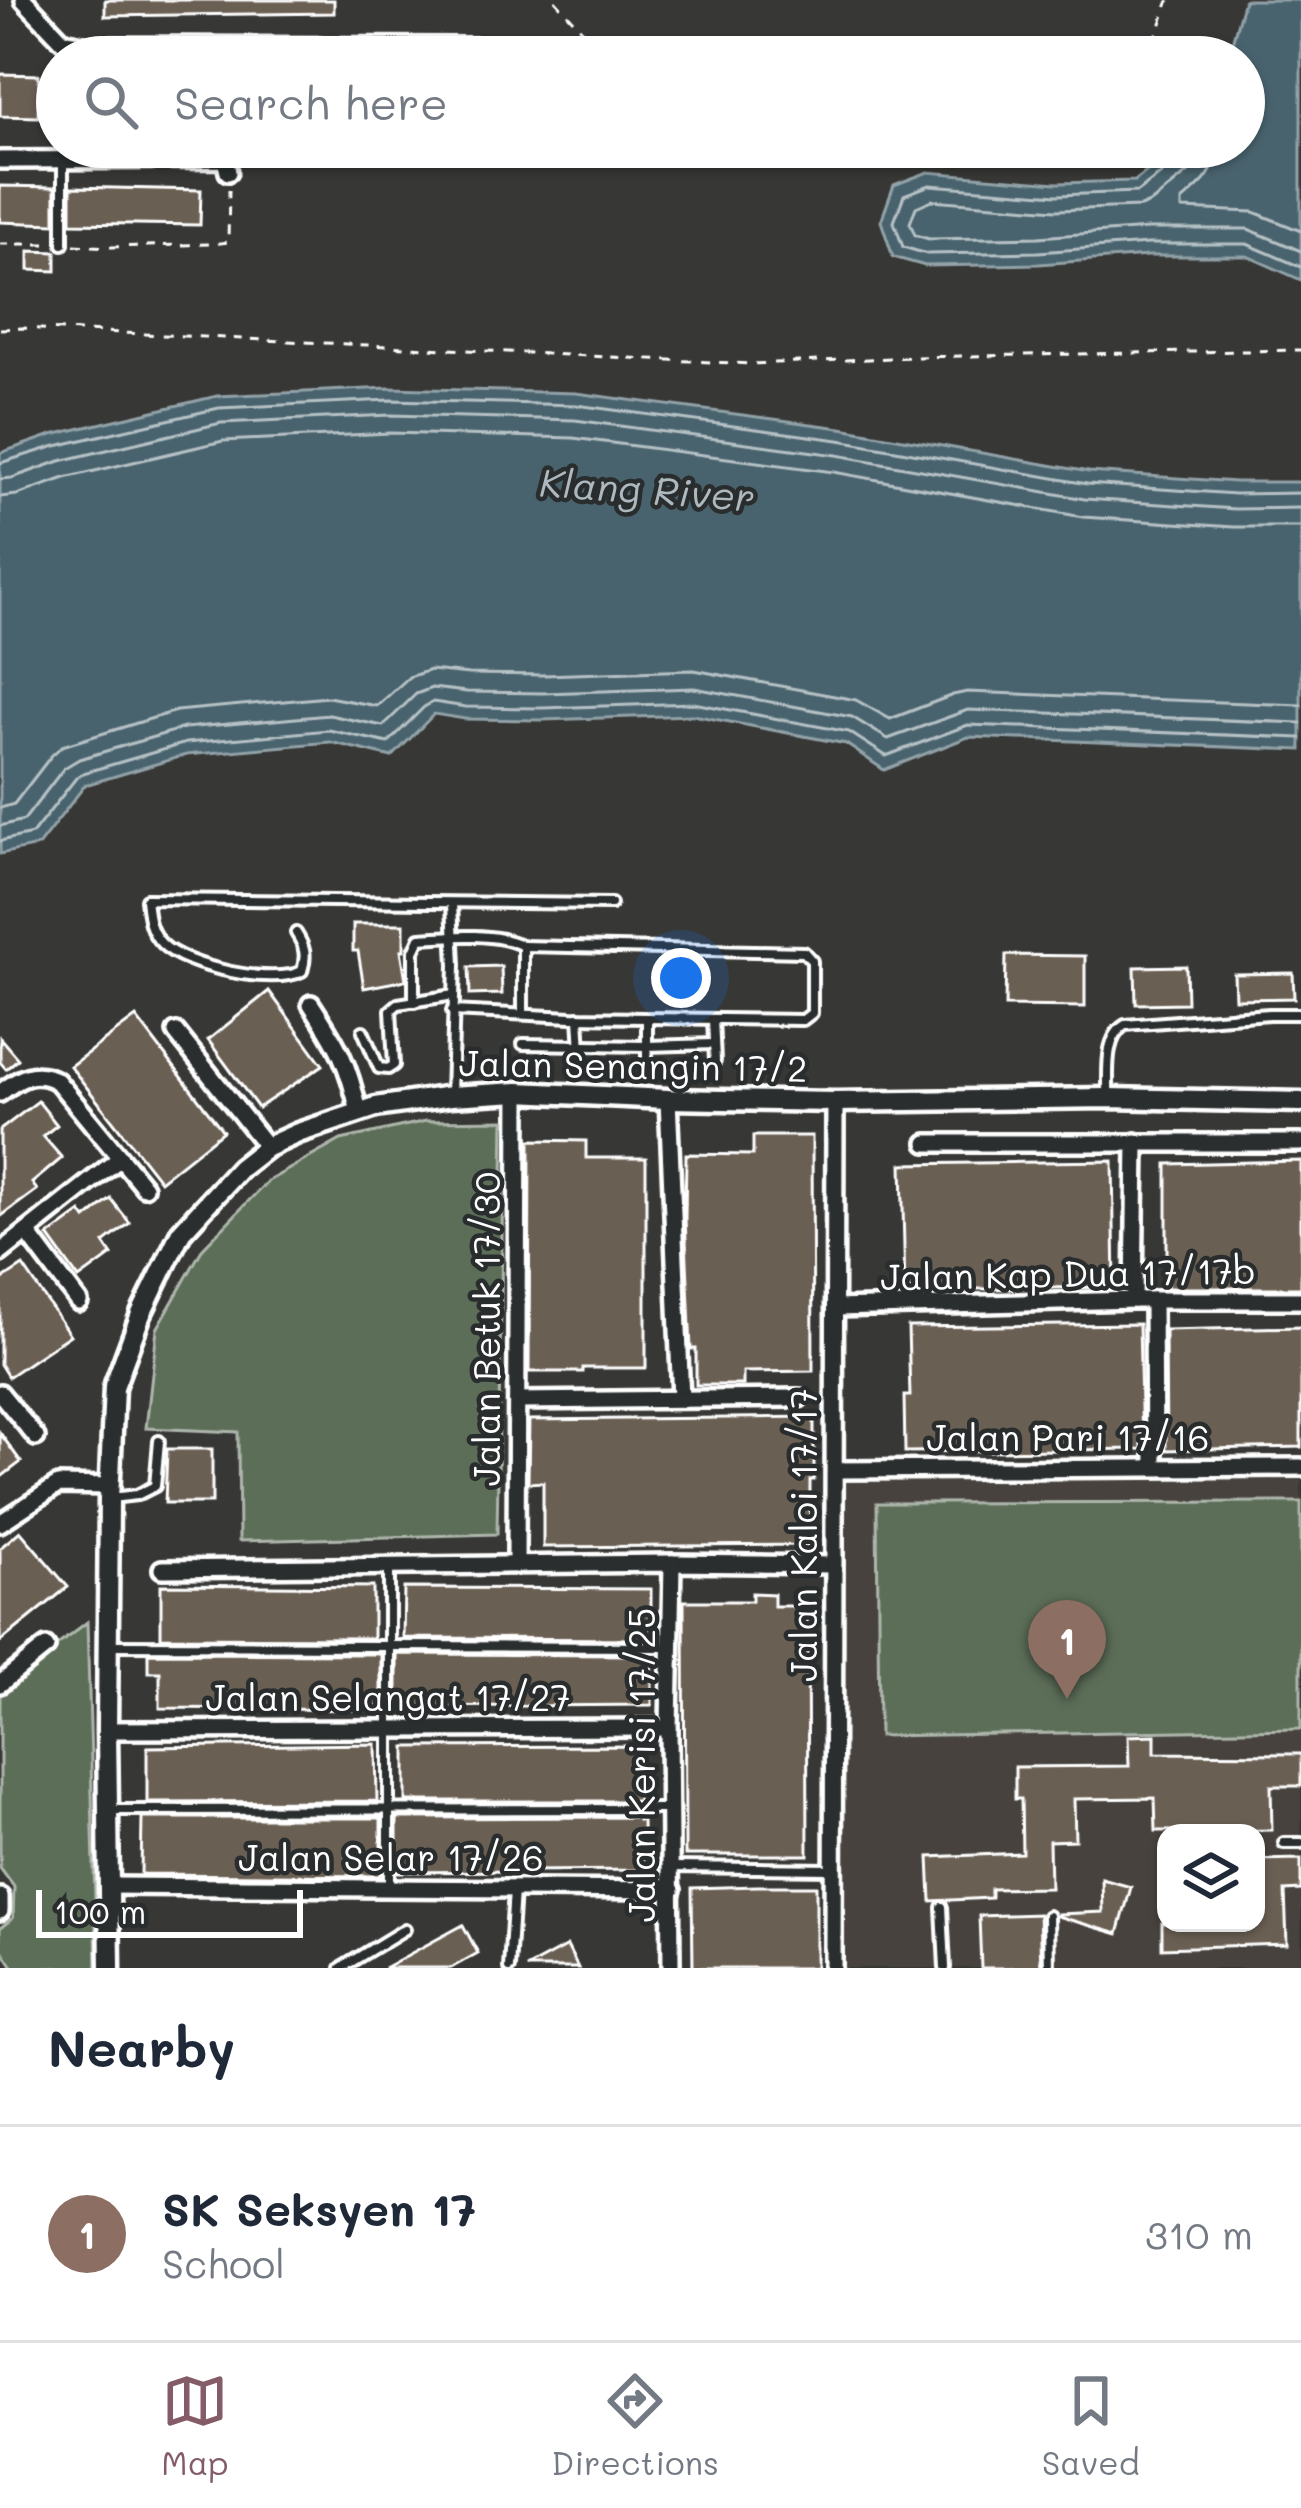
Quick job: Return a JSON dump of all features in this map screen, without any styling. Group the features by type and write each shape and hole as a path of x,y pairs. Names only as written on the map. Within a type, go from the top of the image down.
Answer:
{"street":[{"path":"24,0 53,36"},
{"path":"0,160 36,157"},
{"path":"227,168 228,172"},
{"path":"311,1004 340,1048 359,1112"},
{"path":"176,1032 267,1148"},
{"path":"0,1093 30,1075 57,1081 144,1187"},
{"name":"Jalan Senangin 17/2","path":"110,1968 107,1730 114,1387 141,1314 181,1232 240,1168 267,1148 359,1112 451,1096 518,1092 835,1102 1108,1098 1301,1102"},
{"name":"Jalan Betuk 17/30","path":"515,1565 518,1092"},
{"path":"668,1099 681,1399"},
{"name":"Jalan Kaloi 17/17","path":"833,1968 835,1102"},
{"path":"1134,1300 1136,1142"},
{"path":"928,1143 1301,1143"},
{"path":"0,1253 119,1160"},
{"path":"27,1232 79,1302"},
{"path":"1153,1300 1154,1467"},
{"name":"Jalan Kap Dua 17/17b","path":"836,1308 1301,1300"},
{"path":"0,1393 36,1437"},
{"path":"517,1401 799,1398"},
{"name":"Jalan Pari 17/16","path":"836,1470 1301,1467"},
{"path":"0,1522 58,1485 110,1492"},
{"name":"Jalan Kerisi 17/25","path":"671,1968 673,1563"},
{"path":"162,1569 833,1565"},
{"path":"0,1684 46,1648"},
{"name":"Jalan Selangat 17/27","path":"107,1730 669,1728"},
{"name":"Jalan Selar 17/26","path":"110,1886 672,1890"},
{"path":"0,1898 1,1909"}],"lane":[{"path":"63,168 63,244"},
{"path":"296,933 306,958 302,971 290,978 250,975 189,960 164,947 148,925 146,899 611,904"},
{"path":"451,1096 452,904"},
{"path":"414,1002 414,951 420,938 507,939 524,946 794,951 804,952 812,961 812,1013 803,1020 452,1011"},
{"path":"524,946 524,1014"},
{"path":"363,1031 379,1068 388,1069 394,1065 391,1010 398,1004 454,995"},
{"path":"1108,1098 1111,1042 1125,1025 1301,1014"},
{"path":"580,1017 582,1068"},
{"path":"647,1018 647,1064"},
{"path":"713,1019 715,1061"},
{"path":"523,1044 714,1044"},
{"path":"110,1492 137,1496 155,1486 159,1441"},
{"path":"389,1567 389,1888"},
{"path":"109,1645 671,1647"},
{"path":"109,1810 670,1809"},
{"path":"1284,1843 1301,1843"},
{"path":"671,1867 833,1869"},
{"path":"508,1968 514,1889"},
{"path":"942,1907 945,1968"},
{"path":"1048,1916 1049,1968"},
{"path":"341,1968 405,1929"}],"path":[{"path":"555,0 591,36"},
{"path":"1156,36 1169,0"},
{"path":"0,244 112,247 228,242 228,172"},
{"path":"0,329 751,364 1301,350"}],"shaded area":[{"path":"1301,1468 1301,1968 833,1968 836,1470"}],"green space":[{"path":"504,1120 497,1534 239,1541 238,1432 146,1428 157,1329 203,1248 268,1181 341,1140 426,1121"},
{"path":"1301,1502 1301,1729 879,1736 877,1503"},
{"path":"87,1622 97,1968 14,1968 0,1947 0,1928 13,1918 14,1887 0,1868 0,1690"}],"water":[{"path":"1244,0 1301,0 1301,280 1247,256 925,266 893,257 881,221 894,185 928,172 1057,183 1135,181 1151,168 1265,168 1265,36 1234,36"},
{"name":"Klang River","path":"389,388 576,393 841,428 1089,472 1301,482 1301,750 968,737 884,770 846,744 693,715 543,720 434,714 392,757 330,742 186,755 85,785 38,846 0,854 0,453 52,435 217,396"}],"building":[{"path":"105,0 334,0 334,13 105,16"},
{"path":"0,74 36,75 36,117 0,116"},
{"path":"0,186 55,187 55,224 0,222"},
{"path":"71,187 201,190 200,225 71,223"},
{"path":"29,251 56,252 56,271 29,270"},
{"path":"353,924 404,924 401,950 406,980 364,988 358,951 353,951"},
{"path":"1006,955 1085,956 1085,1007 1005,1006"},
{"path":"501,966 502,994 470,995 469,967"},
{"path":"1186,966 1187,1003 1136,1004 1135,967"},
{"path":"1293,973 1294,998 1235,999 1234,974"},
{"path":"269,991 323,1065 258,1108 208,1040"},
{"path":"136,1017 223,1131 160,1181 70,1066"},
{"path":"0,1038 18,1059 6,1069 0,1062"},
{"path":"38,1101 57,1125 43,1136 62,1158 32,1183 37,1190 0,1217 0,1130"},
{"path":"753,1136 812,1136 813,1371 743,1372 743,1385 696,1385 685,1218 686,1154 753,1155"},
{"path":"530,1140 586,1141 586,1158 646,1158 646,1368 529,1372"},
{"path":"1113,1161 1115,1287 905,1290 902,1164"},
{"path":"1301,1161 1301,1288 1167,1288 1167,1164"},
{"path":"111,1199 130,1223 104,1243 112,1255 79,1279 48,1236 81,1212 86,1219"},
{"path":"23,1266 70,1335 8,1377 0,1364 0,1281"},
{"path":"1139,1324 1142,1449 905,1452 904,1396 910,1396 908,1327"},
{"path":"1301,1327 1301,1447 1166,1450 1165,1330"},
{"path":"814,1417 810,1545 543,1547 543,1482 528,1483 529,1420"},
{"path":"0,1433 21,1462 0,1478"},
{"path":"167,1449 212,1449 212,1503 165,1503"},
{"path":"20,1531 68,1587 0,1642 0,1548"},
{"path":"161,1585 373,1587 373,1638 161,1637"},
{"path":"404,1588 651,1589 651,1639 403,1638"},
{"path":"752,1593 774,1594 774,1606 807,1606 808,1855 685,1855 684,1601 752,1601"},
{"path":"148,1653 381,1654 381,1707 160,1708 160,1672 148,1672"},
{"path":"397,1654 652,1655 652,1705 397,1707"},
{"path":"1155,1735 1155,1753 1301,1754 1301,1786 1271,1786 1272,1830 1265,1830 1265,1824 1157,1824 1156,1831 1155,1798 1074,1799 1075,1840 1049,1841 1050,1888 991,1889 991,1898 931,1901 929,1857 1022,1853 1015,1767 1129,1766 1128,1736"},
{"path":"376,1744 377,1801 147,1802 147,1747"},
{"path":"637,1746 638,1801 406,1801 406,1747"},
{"path":"142,1818 381,1818 381,1872 379,1876 141,1874"},
{"path":"397,1818 642,1820 643,1870 397,1872"},
{"path":"1301,1859 1301,1890 1285,1891 1287,1944 1162,1948 1162,1932 1265,1932 1265,1860"},
{"path":"1102,1879 1131,1887 1118,1934 1057,1916 1103,1912"},
{"path":"816,1886 816,1968 693,1968 692,1888"},
{"path":"1039,1914 1041,1968 981,1968 979,1916"},
{"path":"463,1925 478,1953 451,1968 384,1968"},
{"path":"567,1946 578,1968 526,1968"}],"place":[{"name":"SK Seksyen 17","path":"1067,1699"}]}
